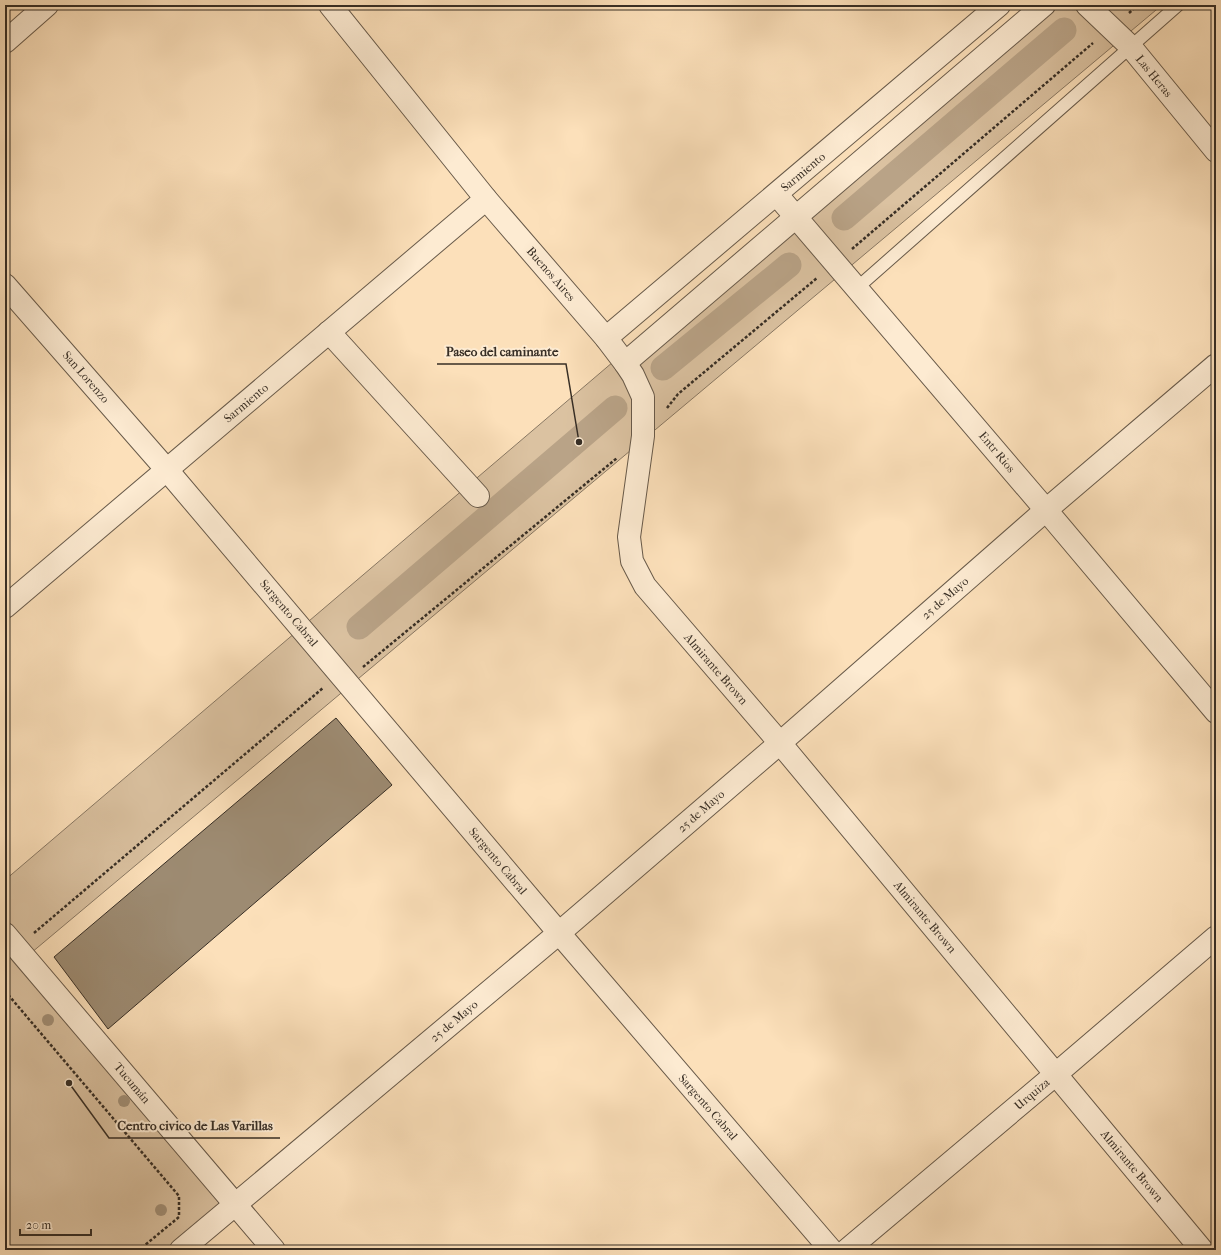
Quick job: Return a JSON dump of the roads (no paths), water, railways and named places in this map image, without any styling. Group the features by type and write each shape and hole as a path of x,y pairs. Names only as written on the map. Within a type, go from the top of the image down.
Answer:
{"street":[{"path":"5,42 47,5"},
{"name":"Buenos Aires","path":"330,5 486,199 606,338 629,369 643,397 643,436 629,537 632,561 645,586"},
{"name":"Sarmiento","path":"606,338 999,5"},
{"path":"629,369 796,217 1044,5"},
{"name":"Las Heras","path":"1087,5 1130,46 1216,151"},
{"name":"Entr Rios","path":"777,194 1216,712"},
{"name":"Sarmiento","path":"5,607 486,199"},
{"name":"San Lorenzo","path":"5,285 167,470"},
{"path":"329,332 478,496"},
{"name":"25 de Mayo","path":"180,1250 558,933 780,743 1046,510 1216,365"},
{"name":"Sargento Cabral","path":"167,470 558,933 831,1250"},
{"name":"Almirante Brown","path":"645,586 780,743 1202,1250"},
{"name":"Urquiza","path":"847,1250 1216,937"},
{"name":"Tucumán","path":"11,941 274,1250"}],"lane":[{"path":"857,288 1178,5"}],"waterway":[{"path":"844,218 1064,30"},
{"path":"663,368 789,265"},
{"path":"359,627 615,408"}],"place":[{"name":"Paseo del caminante","path":"579,442"},
{"name":"Centro civico de Las Varillas","path":"69,1083"}]}
